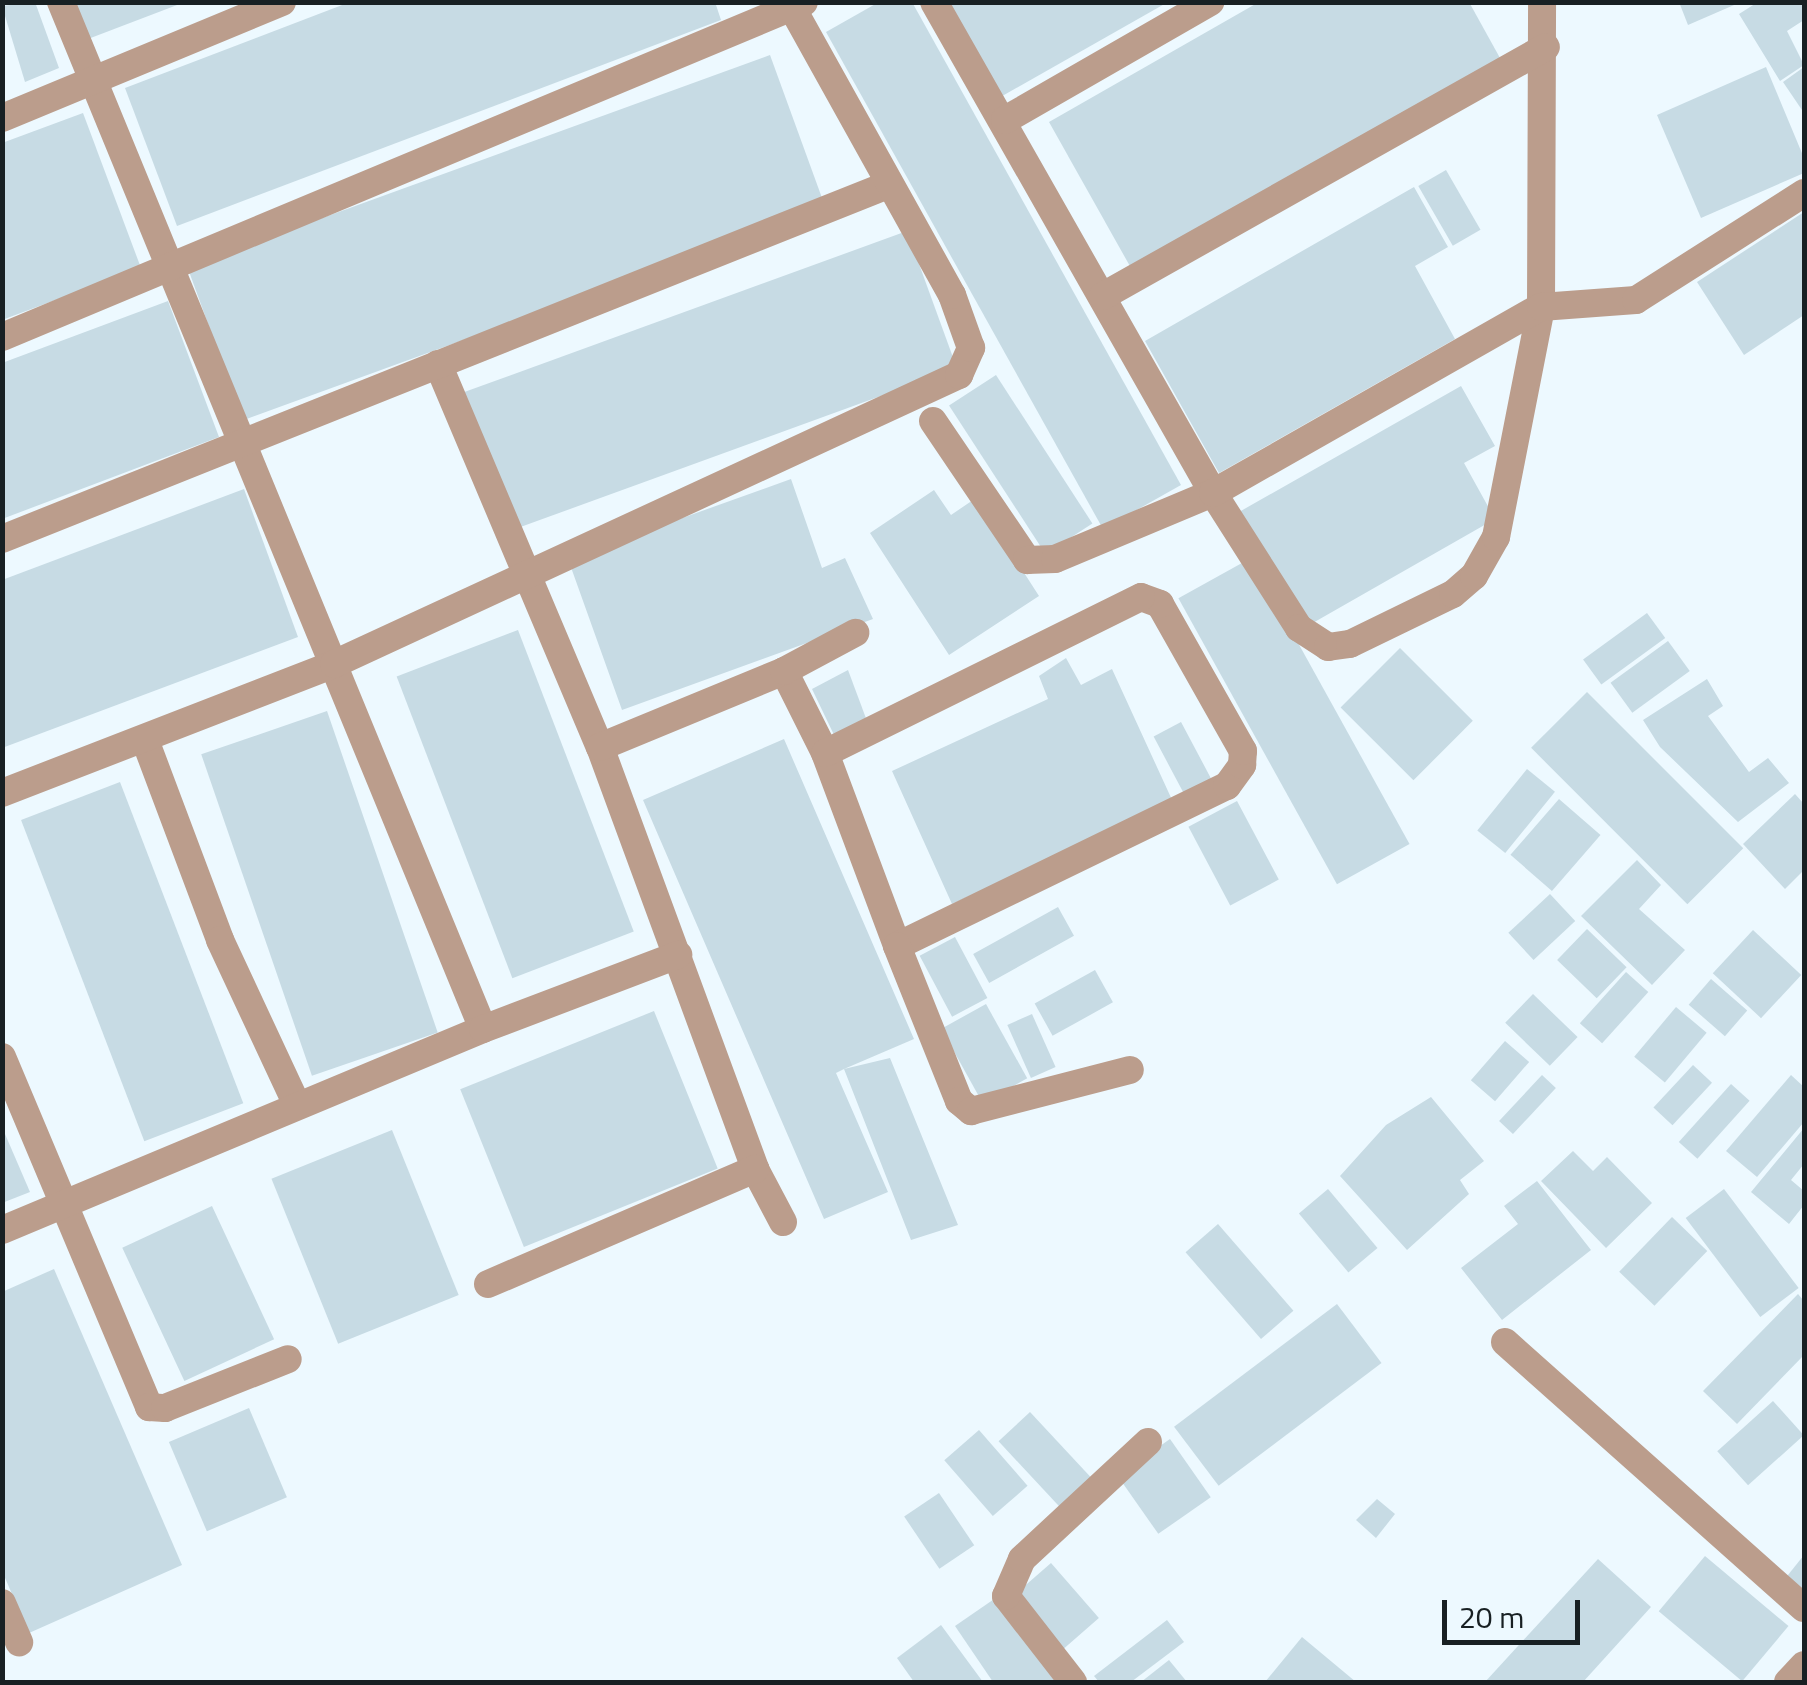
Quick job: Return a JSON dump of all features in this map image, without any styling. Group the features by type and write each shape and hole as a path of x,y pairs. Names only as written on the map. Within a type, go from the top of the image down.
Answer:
{"street":[{"path":"61,2 483,1028"},
{"path":"2,118 282,2"},
{"path":"934,2 1214,493 1299,628 1328,647 1350,644 1453,594 1474,576 1496,537 1541,308 1546,47 1542,2"},
{"path":"1004,120 1210,2"},
{"path":"2,337 796,4 890,184 926,239 964,328 971,358 960,375 521,573 334,664 2,793"},
{"path":"1103,296 1546,47"},
{"path":"2,538 890,184"},
{"path":"933,421 1027,560 1056,559 1214,493 1541,308 1636,300 1804,192"},
{"path":"438,364 521,573 600,748 755,1169 783,1222"},
{"path":"825,752 1141,597 1160,604 1243,751 1242,765 1227,786 898,946"},
{"path":"600,748 784,671 855,633"},
{"path":"784,671 825,752 959,1101 971,1111 1130,1070"},
{"path":"145,740 220,940 297,1105"},
{"path":"2,1230 483,1028 678,955"},
{"path":"2,1058 60,1208 149,1407 165,1408 288,1359"},
{"path":"488,1284 755,1169"},
{"path":"1505,1342 1804,1608"},
{"path":"1073,1682 1006,1596 1022,1558 1148,1442"},
{"path":"2,1603 19,1642"},
{"path":"1788,1682 1804,1665"}],"building":[{"path":"35,2 59,68 25,82 2,6"},
{"path":"74,2 185,2 88,39"},
{"path":"350,2 715,2 721,20 177,226 125,88"},
{"path":"879,2 912,2 1181,485 1103,529 826,32"},
{"path":"944,2 1168,2 997,99"},
{"path":"1259,2 1469,2 1500,58 1131,268 1049,122"},
{"path":"1679,2 1741,2 1688,25"},
{"path":"1758,2 1804,2 1804,20 1787,31 1804,65 1780,81 1739,14"},
{"path":"770,55 826,208 243,420 187,267"},
{"path":"1766,67 1804,158 1804,173 1701,218 1657,115"},
{"path":"1804,67 1804,113 1783,82"},
{"path":"83,113 141,268 2,320 2,143"},
{"path":"1446,170 1480,230 1453,246 1418,186"},
{"path":"1414,187 1448,247 1415,266 1455,339 1219,473 1145,341"},
{"path":"1804,212 1804,315 1744,355 1697,282"},
{"path":"907,231 957,368 512,530 462,393"},
{"path":"168,301 219,437 2,519 2,363"},
{"path":"996,375 1092,523 1045,554 949,405"},
{"path":"1461,386 1495,446 1464,463 1495,519 1304,628 1239,512"},
{"path":"791,479 822,568 845,558 873,619 622,710 568,559"},
{"path":"244,489 298,637 2,748 2,580"},
{"path":"934,490 951,515 976,498 1039,596 949,655 870,533"},
{"path":"1251,558 1410,844 1337,884 1178,598"},
{"path":"1647,613 1665,638 1601,685 1583,659"},
{"path":"518,630 634,932 512,978 397,677"},
{"path":"1668,641 1690,671 1632,713 1611,683"},
{"path":"1400,648 1473,721 1413,780 1341,707"},
{"path":"1066,658 1081,685 1112,669 1173,802 952,904 892,771 1048,699 1039,676"},
{"path":"848,670 867,721 835,737 812,689"},
{"path":"1707,679 1723,706 1708,716 1749,772 1768,758 1789,783 1738,822 1660,747 1643,720"},
{"path":"1587,692 1743,848 1687,904 1531,748"},
{"path":"327,711 438,1032 312,1076 201,754"},
{"path":"1181,722 1212,781 1185,796 1154,737"},
{"path":"784,739 914,1039 836,1073 888,1192 824,1219 643,800"},
{"path":"1527,769 1555,792 1505,853 1477,830"},
{"path":"120,782 243,1103 144,1141 21,820"},
{"path":"1795,794 1804,804 1804,870 1785,889 1743,844"},
{"path":"1559,799 1601,835 1552,891 1510,855"},
{"path":"1237,801 1279,880 1230,905 1188,827"},
{"path":"1637,860 1661,885 1639,909 1685,950 1652,985 1581,916"},
{"path":"1550,894 1575,921 1534,960 1508,933"},
{"path":"1058,907 1074,936 989,983 973,954"},
{"path":"1587,929 1627,967 1597,998 1557,960"},
{"path":"1753,930 1801,975 1761,1018 1713,973"},
{"path":"955,937 987,998 952,1017 920,956"},
{"path":"1095,970 1113,1002 1053,1036 1035,1003"},
{"path":"1626,972 1648,992 1602,1043 1580,1023"},
{"path":"1711,979 1747,1010 1725,1036 1689,1005"},
{"path":"1533,994 1578,1037 1550,1066 1505,1023"},
{"path":"986,1004 1027,1078 983,1103 941,1029"},
{"path":"1676,1007 1707,1033 1665,1083 1634,1057"},
{"path":"654,1011 718,1169 524,1247 460,1089"},
{"path":"1032,1014 1056,1067 1031,1078 1007,1025"},
{"path":"1505,1041 1529,1062 1495,1101 1471,1080"},
{"path":"890,1058 958,1225 911,1240 844,1069"},
{"path":"1693,1065 1712,1083 1672,1125 1653,1107"},
{"path":"1542,1075 1556,1088 1513,1134 1499,1121"},
{"path":"1791,1075 1804,1087 1804,1122 1757,1177 1726,1151"},
{"path":"1731,1084 1750,1101 1697,1159 1679,1142"},
{"path":"1431,1097 1484,1161 1460,1180 1469,1194 1407,1250 1340,1176 1386,1125"},
{"path":"2,1127 30,1192 2,1203"},
{"path":"1804,1128 1804,1164 1791,1180 1804,1191 1804,1205 1789,1224 1751,1192"},
{"path":"392,1130 459,1295 338,1344 271,1179"},
{"path":"1573,1151 1593,1171 1607,1157 1652,1203 1606,1248 1541,1181"},
{"path":"1537,1181 1591,1250 1502,1320 1461,1268 1518,1224 1504,1206"},
{"path":"1328,1189 1377,1248 1348,1272 1299,1213"},
{"path":"1724,1189 1799,1288 1760,1317 1686,1218"},
{"path":"212,1206 274,1339 184,1381 122,1248"},
{"path":"1672,1217 1707,1251 1654,1306 1619,1272"},
{"path":"1218,1224 1293,1311 1261,1339 1186,1252"},
{"path":"54,1269 182,1565 29,1633 2,1571 2,1292"},
{"path":"1798,1294 1804,1301 1804,1355 1737,1424 1703,1391"},
{"path":"1337,1304 1382,1363 1219,1486 1174,1427"},
{"path":"1773,1401 1804,1435 1748,1485 1717,1451"},
{"path":"249,1408 287,1497 207,1531 169,1442"},
{"path":"1030,1412 1097,1484 1065,1513 999,1441"},
{"path":"979,1430 1028,1486 993,1516 944,1460"},
{"path":"1170,1439 1211,1497 1158,1534 1118,1476"},
{"path":"939,1493 974,1545 939,1569 904,1516"},
{"path":"1377,1499 1395,1514 1376,1538 1356,1520"},
{"path":"1804,1555 1804,1598 1784,1580"},
{"path":"1705,1556 1788,1626 1742,1681 1659,1611"},
{"path":"1598,1559 1651,1607 1583,1682 1485,1682"},
{"path":"1051,1563 1099,1618 1060,1652 1012,1597"},
{"path":"1000,1595 1059,1682 993,1682 955,1626"},
{"path":"1167,1620 1184,1642 1131,1682 1099,1682 1094,1676"},
{"path":"941,1625 983,1682 914,1682 897,1658"},
{"path":"1302,1637 1356,1682 1265,1682"},
{"path":"1169,1660 1187,1682 1141,1682"}]}
